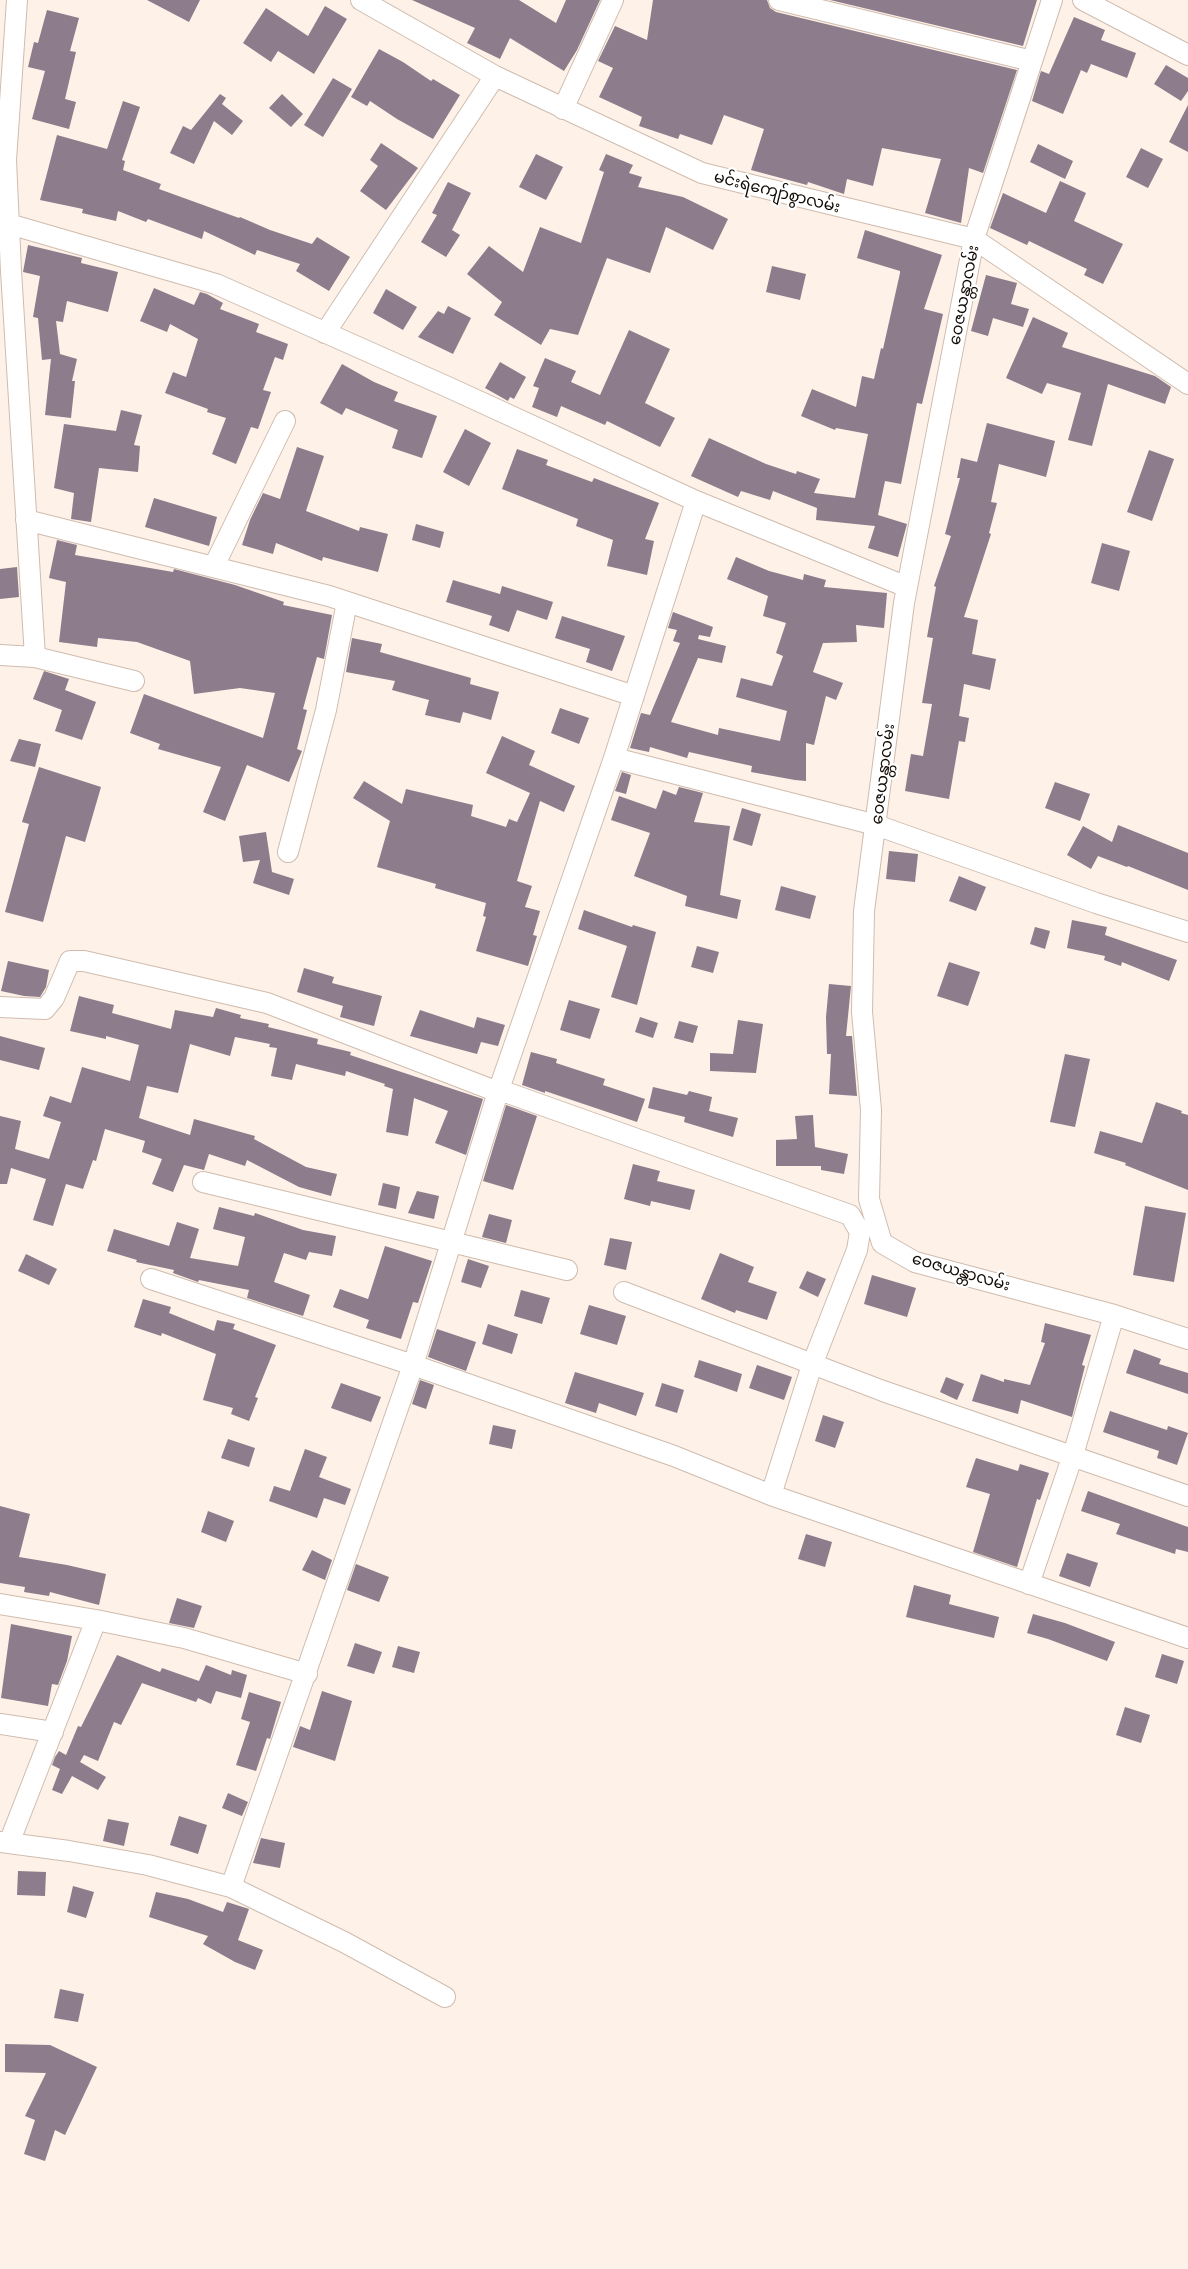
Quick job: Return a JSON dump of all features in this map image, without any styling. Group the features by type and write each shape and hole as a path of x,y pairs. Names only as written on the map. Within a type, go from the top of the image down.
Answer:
{"street":[{"path":"17,0 6,160 5,225 35,657"},
{"name":"မင်းရဲကျော်စွာလမ်း","path":"361,0 495,76 702,173 974,239 1188,384"},
{"path":"563,109 613,0"},
{"path":"779,0 1032,61"},
{"name":"ဝေဇယန္တာလမ်း","path":"1052,0 974,239 907,587 864,911 862,1012 871,1110 869,1199 882,1244 915,1262 1114,1315 1188,1339"},
{"path":"1083,0 1188,55"},
{"path":"326,333 495,76"},
{"path":"5,225 216,284 696,501 907,587"},
{"path":"214,566 285,421"},
{"path":"231,1887 413,1365 498,1092 614,758 696,501"},
{"path":"26,520 214,566 347,602 634,696"},
{"path":"288,852 326,710 347,602"},
{"path":"0,655 35,657 134,681"},
{"path":"614,758 876,825 1096,903 1188,932"},
{"path":"0,1006 45,1009 54,998 70,961 84,961 267,1003 498,1092 508,1093 850,1215 860,1232 857,1250 812,1365 771,1495"},
{"path":"203,1182 567,1270"},
{"path":"151,1279 413,1365 674,1456 771,1495 1188,1638"},
{"path":"624,1292 812,1365 1188,1496"},
{"path":"1029,1584 1073,1455 1114,1315"},
{"path":"0,1604 184,1638 307,1674"},
{"path":"96,1620 52,1732 4,1843 69,1851 148,1865 231,1887 344,1942 446,1997"},
{"path":"0,1724 52,1732"}],"building":[{"path":"147,0 200,0 189,22"},
{"path":"412,0 519,0 556,23 566,0 600,0 577,50 564,71 510,38 500,59 467,43 475,28"},
{"path":"653,0 767,0 770,8 776,12 1017,70 983,173 969,168 961,223 925,213 941,159 882,148 873,186 847,179 844,194 808,182 807,185 751,170 764,129 724,115 712,145 680,134 678,139 639,126 642,117 599,97 613,68 598,61 615,26 647,40"},
{"path":"830,0 1037,0 1023,46"},
{"path":"325,6 347,19 314,74 278,51 271,62 243,43 266,8 308,36"},
{"path":"47,10 79,18 70,51 76,52 65,99 76,102 69,129 32,119 45,71 28,67 34,42 38,43"},
{"path":"1074,17 1105,30 1101,40 1136,53 1127,78 1091,64 1087,73 1081,70 1063,114 1032,101 1041,71 1049,74"},
{"path":"379,49 431,81 433,79 460,95 433,139 370,101 367,106 351,97"},
{"path":"1166,65 1188,78 1188,91 1181,101 1154,84"},
{"path":"333,78 352,89 323,137 304,125"},
{"path":"220,94 226,98 222,104 243,121 232,135 214,121 194,164 170,153 183,126 191,130"},
{"path":"282,94 303,114 291,127 269,108"},
{"path":"123,101 140,107 122,160 125,161 123,170 161,184 159,189 240,217 270,230 312,244 317,237 350,257 329,291 296,271 300,264 257,250 255,255 204,231 202,239 148,219 146,222 118,211 116,221 82,213 83,209 40,200 57,135 107,149"},
{"path":"1188,105 1188,152 1169,142"},
{"path":"381,143 418,168 386,210 360,191 378,166 370,160"},
{"path":"1038,144 1073,161 1065,179 1030,162"},
{"path":"1141,148 1163,159 1148,188 1126,177"},
{"path":"536,154 563,167 546,200 519,187"},
{"path":"606,154 633,165 629,173 642,177 638,187 683,197 728,219 713,250 666,227 650,273 607,258 578,335 550,329 541,345 494,315 502,302 467,274 489,246 523,272 540,227 581,243 604,172 599,170"},
{"path":"1060,181 1086,193 1074,221 1123,244 1103,284 1084,275 1087,269 1029,241 1027,245 990,228 1003,193 1046,213"},
{"path":"448,182 471,193 452,230 460,235 446,257 421,242 437,215 432,213"},
{"path":"865,230 942,255 924,309 943,314 922,404 917,403 901,484 885,481 878,515 907,524 898,557 868,548 875,526 816,520 817,508 773,491 770,500 741,491 738,497 691,476 709,438 766,464 820,479 814,493 855,498 868,434 836,428 835,430 801,416 812,389 856,407 862,376 874,379 900,271 857,258"},
{"path":"28,245 82,258 81,263 118,272 108,312 67,301 63,322 56,321 60,354 77,359 72,381 75,381 71,418 45,415 51,359 42,360 38,318 33,317 40,276 23,272"},
{"path":"772,266 806,274 800,300 766,292"},
{"path":"986,275 1017,283 1011,304 1029,309 1023,327 993,318 988,336 971,331"},
{"path":"154,288 194,305 200,292 207,294 223,303 220,309 259,324 256,332 288,344 283,360 275,357 263,390 271,392 258,429 251,427 236,464 212,454 226,418 165,393 173,372 186,377 198,339 170,324 167,332 140,321"},
{"path":"386,289 417,307 403,330 373,313"},
{"path":"448,306 471,318 453,354 418,337 438,311 444,314"},
{"path":"1033,317 1068,333 1062,347 1155,376 1171,387 1165,404 1108,384 1092,446 1068,440 1081,393 1047,383 1042,394 1006,378"},
{"path":"629,330 670,349 645,403 675,418 660,447 607,421 605,425 561,406 557,417 532,407 539,388 533,386 545,358 576,371 571,382 600,395"},
{"path":"500,362 526,377 514,399 510,397 508,401 485,388"},
{"path":"342,364 398,392 394,401 437,416 422,458 392,448 398,430 346,408 342,415 320,403"},
{"path":"121,410 142,415 134,445 140,446 138,472 99,468 91,522 71,519 74,493 54,488 64,424 116,431"},
{"path":"987,423 1055,441 1046,477 999,464 991,502 997,503 989,533 991,534 964,617 978,620 972,654 996,659 990,690 964,684 959,716 969,718 965,742 959,741 949,799 905,791 911,754 923,756 932,704 922,703 933,638 927,637 936,587 934,586 951,536 945,534 960,478 957,478 961,458 977,462"},
{"path":"465,429 491,443 469,486 443,472"},
{"path":"297,447 324,456 306,511 359,531 360,527 388,534 378,572 323,557 322,561 276,543 273,554 242,545 250,520 263,493 280,499"},
{"path":"517,449 548,460 546,465 592,482 594,478 659,503 645,539 654,541 647,575 607,566 613,540 576,526 578,519 502,489"},
{"path":"1149,450 1174,459 1152,521 1127,512"},
{"path":"154,498 217,517 209,546 145,527"},
{"path":"416,524 444,532 440,548 412,540"},
{"path":"57,540 77,545 75,555 173,572 174,569 235,585 284,602 283,605 332,615 324,659 317,657 303,709 307,710 297,749 302,751 289,782 247,765 225,821 203,812 221,767 158,749 160,744 130,733 144,694 263,738 275,693 240,688 194,694 190,661 137,642 98,638 97,647 59,642 66,582 49,578"},
{"path":"1102,543 1130,551 1119,591 1091,583"},
{"path":"736,557 769,571 803,580 804,574 826,580 824,587 887,593 884,628 856,625 857,642 823,643 813,672 843,683 836,700 826,696 814,745 806,743 806,781 751,772 752,766 689,752 687,758 650,747 649,752 630,748 641,713 650,715 680,643 673,641 677,630 668,628 673,612 713,627 710,637 699,635 698,639 726,646 722,663 698,658 671,722 718,735 719,728 780,741 787,711 736,697 741,678 772,686 783,656 776,653 786,623 763,616 768,596 727,579"},
{"path":"17,567 19,597 0,599 0,569"},
{"path":"453,580 500,594 502,586 553,602 547,620 517,610 509,632 489,625 492,616 446,602"},
{"path":"562,616 625,636 612,671 586,662 590,649 555,638"},
{"path":"352,638 382,644 380,652 471,678 470,684 499,692 491,720 463,712 460,723 425,715 429,700 392,690 395,681 346,672"},
{"path":"44,671 69,679 65,690 96,702 82,740 55,731 62,710 33,699"},
{"path":"560,708 589,718 579,744 551,733"},
{"path":"502,736 535,751 529,765 575,786 564,812 540,801 517,881 532,886 525,907 540,911 533,935 537,936 528,966 476,951 486,917 483,916 486,903 435,888 436,884 377,867 390,821 353,798 364,781 402,804 406,789 473,805 471,816 506,827 509,819 517,822 530,793 486,773"},
{"path":"19,739 41,744 35,767 10,761"},
{"path":"39,767 101,787 85,842 66,836 43,922 5,912 29,824 22,822"},
{"path":"622,772 631,775 626,794 615,791"},
{"path":"1055,782 1090,794 1080,821 1045,808"},
{"path":"679,787 703,793 694,822 730,826 720,895 741,900 737,919 685,906 687,896 634,876 650,833 611,820 619,796 656,809 663,790 676,795"},
{"path":"742,808 761,814 752,846 733,840"},
{"path":"1118,825 1188,853 1188,890 1098,856 1091,869 1067,855 1083,826 1112,842"},
{"path":"266,832 272,872 294,879 289,895 253,883 260,860 243,862 239,836"},
{"path":"889,851 918,854 915,882 886,879"},
{"path":"959,876 986,887 976,911 949,901"},
{"path":"781,886 816,896 810,919 775,910"},
{"path":"584,910 632,927 633,925 656,932 637,1005 611,997 627,946 578,929"},
{"path":"1072,920 1107,927 1105,935 1177,960 1169,981 1122,962 1121,966 1104,960 1105,956 1067,948"},
{"path":"1035,927 1050,931 1045,949 1030,944"},
{"path":"697,946 719,952 713,973 691,967"},
{"path":"8,961 49,970 46,987 40,997 1,991"},
{"path":"949,962 980,972 968,1006 937,996"},
{"path":"304,968 334,977 332,983 382,996 374,1026 340,1017 343,1006 297,992"},
{"path":"829,984 851,986 846,1036 852,1036 857,1096 829,1094 831,1054 827,1054 826,1017"},
{"path":"79,996 114,1005 112,1013 171,1029 175,1010 213,1017 216,1008 241,1015 240,1018 269,1024 268,1027 318,1039 317,1044 351,1052 350,1055 483,1099 466,1155 435,1143 448,1111 414,1098 408,1136 386,1132 393,1089 384,1086 385,1084 346,1071 345,1076 296,1064 292,1080 271,1076 277,1048 269,1047 270,1044 235,1037 230,1056 190,1044 178,1093 147,1086 139,1118 190,1135 194,1119 255,1136 254,1139 306,1167 337,1174 331,1196 299,1187 247,1160 245,1166 209,1154 204,1170 184,1165 173,1192 152,1184 162,1159 142,1152 145,1141 105,1129 96,1161 93,1160 83,1189 66,1184 53,1226 33,1220 46,1179 11,1168 7,1184 0,1184 0,1116 21,1121 15,1149 49,1159 61,1122 43,1116 50,1096 71,1103 82,1067 130,1081 139,1045 106,1036 106,1039 70,1031"},
{"path":"569,1000 600,1009 590,1039 560,1030"},
{"path":"420,1010 474,1028 477,1017 505,1025 498,1046 481,1042 477,1054 410,1036"},
{"path":"640,1017 658,1023 653,1038 635,1032"},
{"path":"738,1020 763,1024 756,1073 710,1071 710,1053 733,1054"},
{"path":"679,1021 698,1026 693,1043 674,1038"},
{"path":"0,1036 45,1048 39,1070 0,1060"},
{"path":"531,1052 557,1059 556,1063 605,1079 603,1085 645,1099 637,1122 522,1085"},
{"path":"1065,1054 1090,1059 1075,1127 1050,1122"},
{"path":"653,1087 687,1095 689,1091 712,1097 709,1111 738,1118 733,1137 684,1122 685,1117 648,1108"},
{"path":"1156,1102 1188,1115 1188,1190 1125,1165 1126,1163 1094,1153 1100,1131 1142,1143"},
{"path":"506,1105 537,1116 513,1190 483,1181"},
{"path":"813,1115 815,1147 848,1154 844,1174 821,1170 821,1166 776,1166 776,1140 797,1139 795,1116"},
{"path":"633,1164 660,1171 657,1181 695,1190 690,1210 651,1201 650,1206 624,1199"},
{"path":"383,1183 400,1187 396,1209 378,1205"},
{"path":"417,1191 439,1196 434,1219 408,1213"},
{"path":"1145,1206 1186,1213 1174,1282 1133,1275"},
{"path":"219,1207 254,1216 255,1213 303,1230 336,1236 332,1256 309,1252 306,1260 284,1253 274,1282 310,1295 303,1316 247,1298 249,1290 199,1280 198,1282 173,1273 174,1270 136,1262 137,1260 107,1251 114,1229 169,1246 177,1222 199,1229 190,1258 238,1266 245,1237 213,1229"},
{"path":"489,1214 512,1220 506,1243 482,1237"},
{"path":"610,1238 632,1242 626,1270 604,1265"},
{"path":"385,1246 432,1261 418,1303 413,1302 401,1339 366,1328 369,1320 333,1307 340,1289 368,1299"},
{"path":"720,1253 754,1267 748,1282 777,1292 767,1320 736,1310 735,1313 701,1299"},
{"path":"26,1254 57,1269 49,1285 18,1271"},
{"path":"468,1259 489,1266 481,1288 461,1282"},
{"path":"807,1271 826,1279 818,1297 799,1288"},
{"path":"872,1275 916,1288 907,1317 864,1304"},
{"path":"521,1290 550,1298 542,1324 514,1316"},
{"path":"143,1299 171,1307 169,1313 214,1331 217,1320 235,1324 233,1329 276,1345 255,1397 258,1398 249,1421 231,1414 233,1408 203,1400 216,1354 162,1333 161,1336 134,1327"},
{"path":"589,1305 626,1316 617,1345 580,1334"},
{"path":"1045,1323 1091,1335 1082,1365 1085,1366 1072,1417 1021,1400 1018,1414 972,1401 981,1374 1004,1382 1004,1379 1030,1385 1045,1343 1041,1342"},
{"path":"488,1324 518,1334 512,1354 482,1344"},
{"path":"437,1329 476,1342 466,1371 428,1357"},
{"path":"1134,1349 1161,1359 1159,1364 1188,1373 1188,1394 1126,1373"},
{"path":"699,1360 742,1374 737,1392 694,1377"},
{"path":"757,1365 792,1377 784,1400 749,1388"},
{"path":"575,1372 644,1393 636,1416 599,1403 596,1413 565,1403"},
{"path":"946,1377 964,1384 957,1400 940,1392"},
{"path":"420,1380 434,1385 426,1409 412,1404"},
{"path":"341,1383 381,1397 371,1422 331,1408"},
{"path":"662,1383 684,1390 677,1413 655,1406"},
{"path":"1110,1411 1167,1430 1168,1426 1188,1433 1177,1465 1157,1458 1159,1451 1103,1432"},
{"path":"823,1415 844,1422 835,1448 815,1441"},
{"path":"493,1425 516,1430 512,1449 489,1444"},
{"path":"228,1439 255,1448 249,1467 221,1458"},
{"path":"305,1449 327,1457 319,1477 351,1489 345,1505 324,1498 317,1518 269,1501 274,1486 290,1491"},
{"path":"976,1458 1018,1471 1020,1464 1049,1473 1040,1500 1037,1499 1017,1567 973,1552 990,1494 966,1487"},
{"path":"1088,1491 1188,1527 1188,1552 1176,1549 1175,1554 1116,1534 1120,1524 1081,1511"},
{"path":"0,1506 30,1514 19,1557 106,1574 99,1605 50,1592 49,1596 24,1592 25,1587 0,1583"},
{"path":"208,1511 234,1521 226,1542 201,1532"},
{"path":"806,1534 832,1542 825,1567 798,1559"},
{"path":"312,1550 332,1560 325,1580 302,1570"},
{"path":"1067,1553 1098,1563 1090,1587 1059,1576"},
{"path":"356,1564 389,1577 379,1602 347,1590"},
{"path":"914,1585 951,1595 949,1604 999,1617 994,1638 906,1617"},
{"path":"177,1598 202,1606 194,1628 169,1623"},
{"path":"1033,1614 1065,1623 1115,1642 1107,1661 1027,1633"},
{"path":"11,1624 72,1636 67,1661 58,1685 52,1684 48,1706 1,1698"},
{"path":"355,1643 382,1652 374,1674 347,1666"},
{"path":"398,1646 420,1652 414,1673 392,1667"},
{"path":"1162,1654 1184,1661 1177,1684 1155,1677"},
{"path":"117,1655 160,1672 162,1668 199,1681 206,1665 231,1675 232,1670 247,1675 241,1698 216,1691 211,1704 198,1698 196,1702 142,1683 121,1725 114,1722 98,1761 84,1755 80,1762 106,1777 98,1790 72,1776 62,1794 52,1790 60,1769 52,1765 55,1757 59,1751 66,1755 78,1726 81,1727"},
{"path":"322,1691 352,1701 335,1761 293,1747 300,1726 310,1730"},
{"path":"249,1692 281,1702 270,1739 267,1738 256,1771 236,1765 250,1722 241,1719"},
{"path":"1125,1707 1150,1715 1141,1743 1116,1735"},
{"path":"228,1793 248,1802 242,1816 222,1808"},
{"path":"179,1816 207,1825 198,1854 170,1845"},
{"path":"108,1819 129,1823 124,1846 103,1841"},
{"path":"261,1838 285,1843 280,1868 253,1863"},
{"path":"18,1871 46,1872 45,1896 17,1895"},
{"path":"73,1886 94,1892 86,1918 67,1912"},
{"path":"156,1892 188,1899 223,1912 227,1902 249,1909 238,1940 263,1950 255,1970 203,1944 208,1936 149,1917"},
{"path":"60,1989 84,1994 78,2022 54,2018"},
{"path":"5,2044 50,2045 97,2067 65,2135 55,2130 45,2161 24,2154 35,2120 25,2116 46,2073 5,2072"}]}
